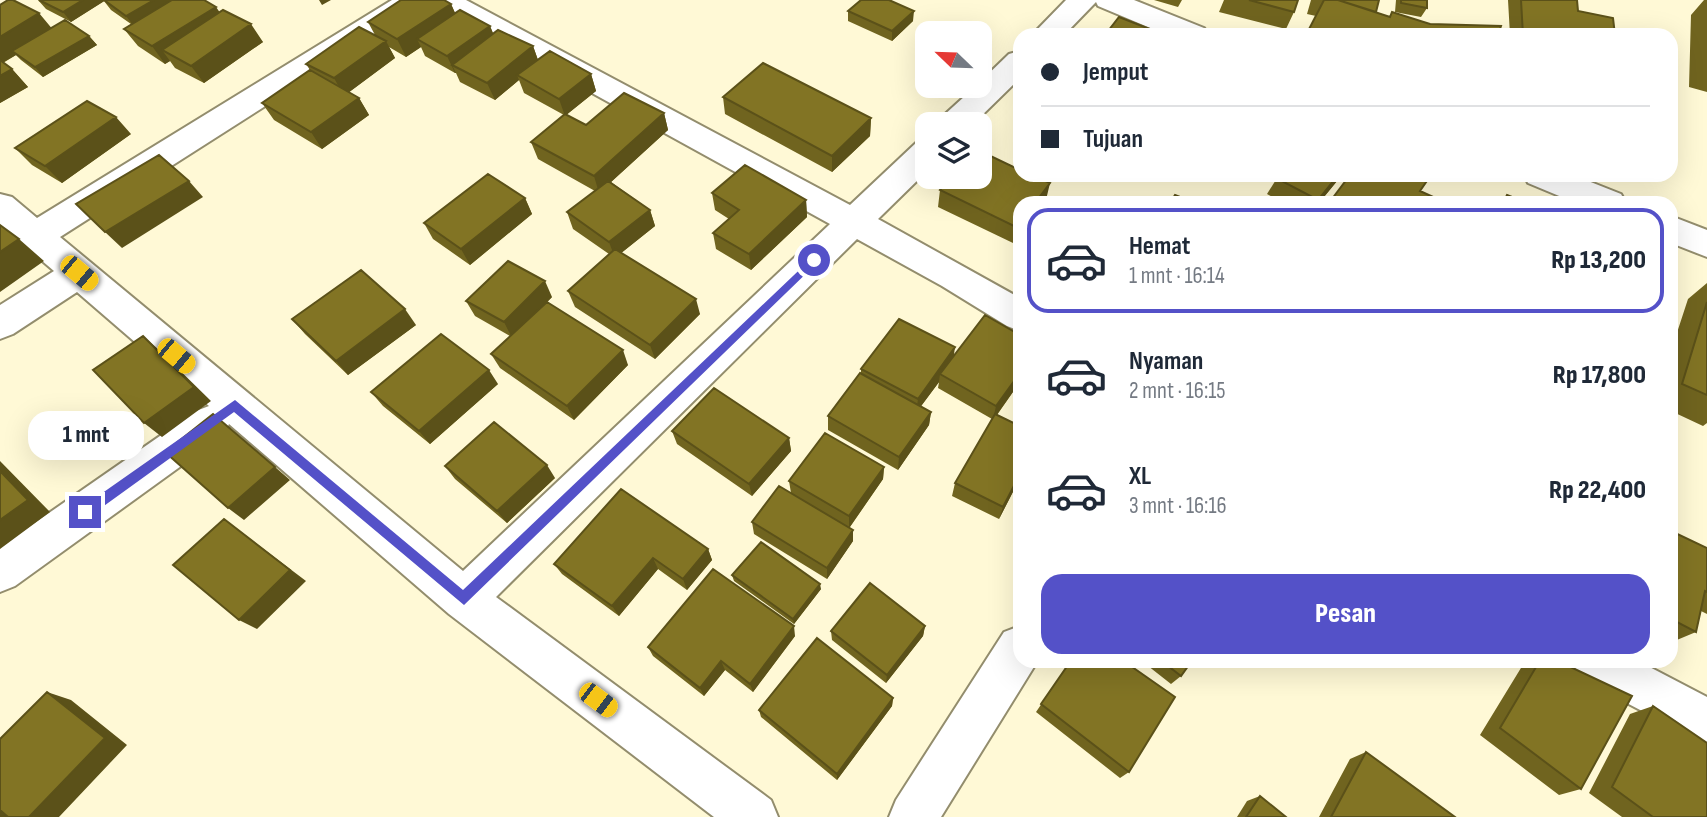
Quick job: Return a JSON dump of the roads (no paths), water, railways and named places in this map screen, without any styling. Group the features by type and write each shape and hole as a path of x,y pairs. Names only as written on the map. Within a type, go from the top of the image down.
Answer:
{"street":[{"path":"36,236 412,0"},
{"path":"444,0 954,276 1013,312"},
{"path":"1054,28 1083,0"},
{"path":"1108,0 1177,28"},
{"path":"967,112 1013,68"},
{"path":"464,599 915,162"},
{"path":"1557,182 1592,196"},
{"path":"0,206 464,599 754,817"},
{"path":"1678,232 1707,244"},
{"path":"0,324 79,273"},
{"path":"0,572 235,405"},
{"path":"913,817 1013,659"},
{"path":"1606,668 1707,722"}]}
